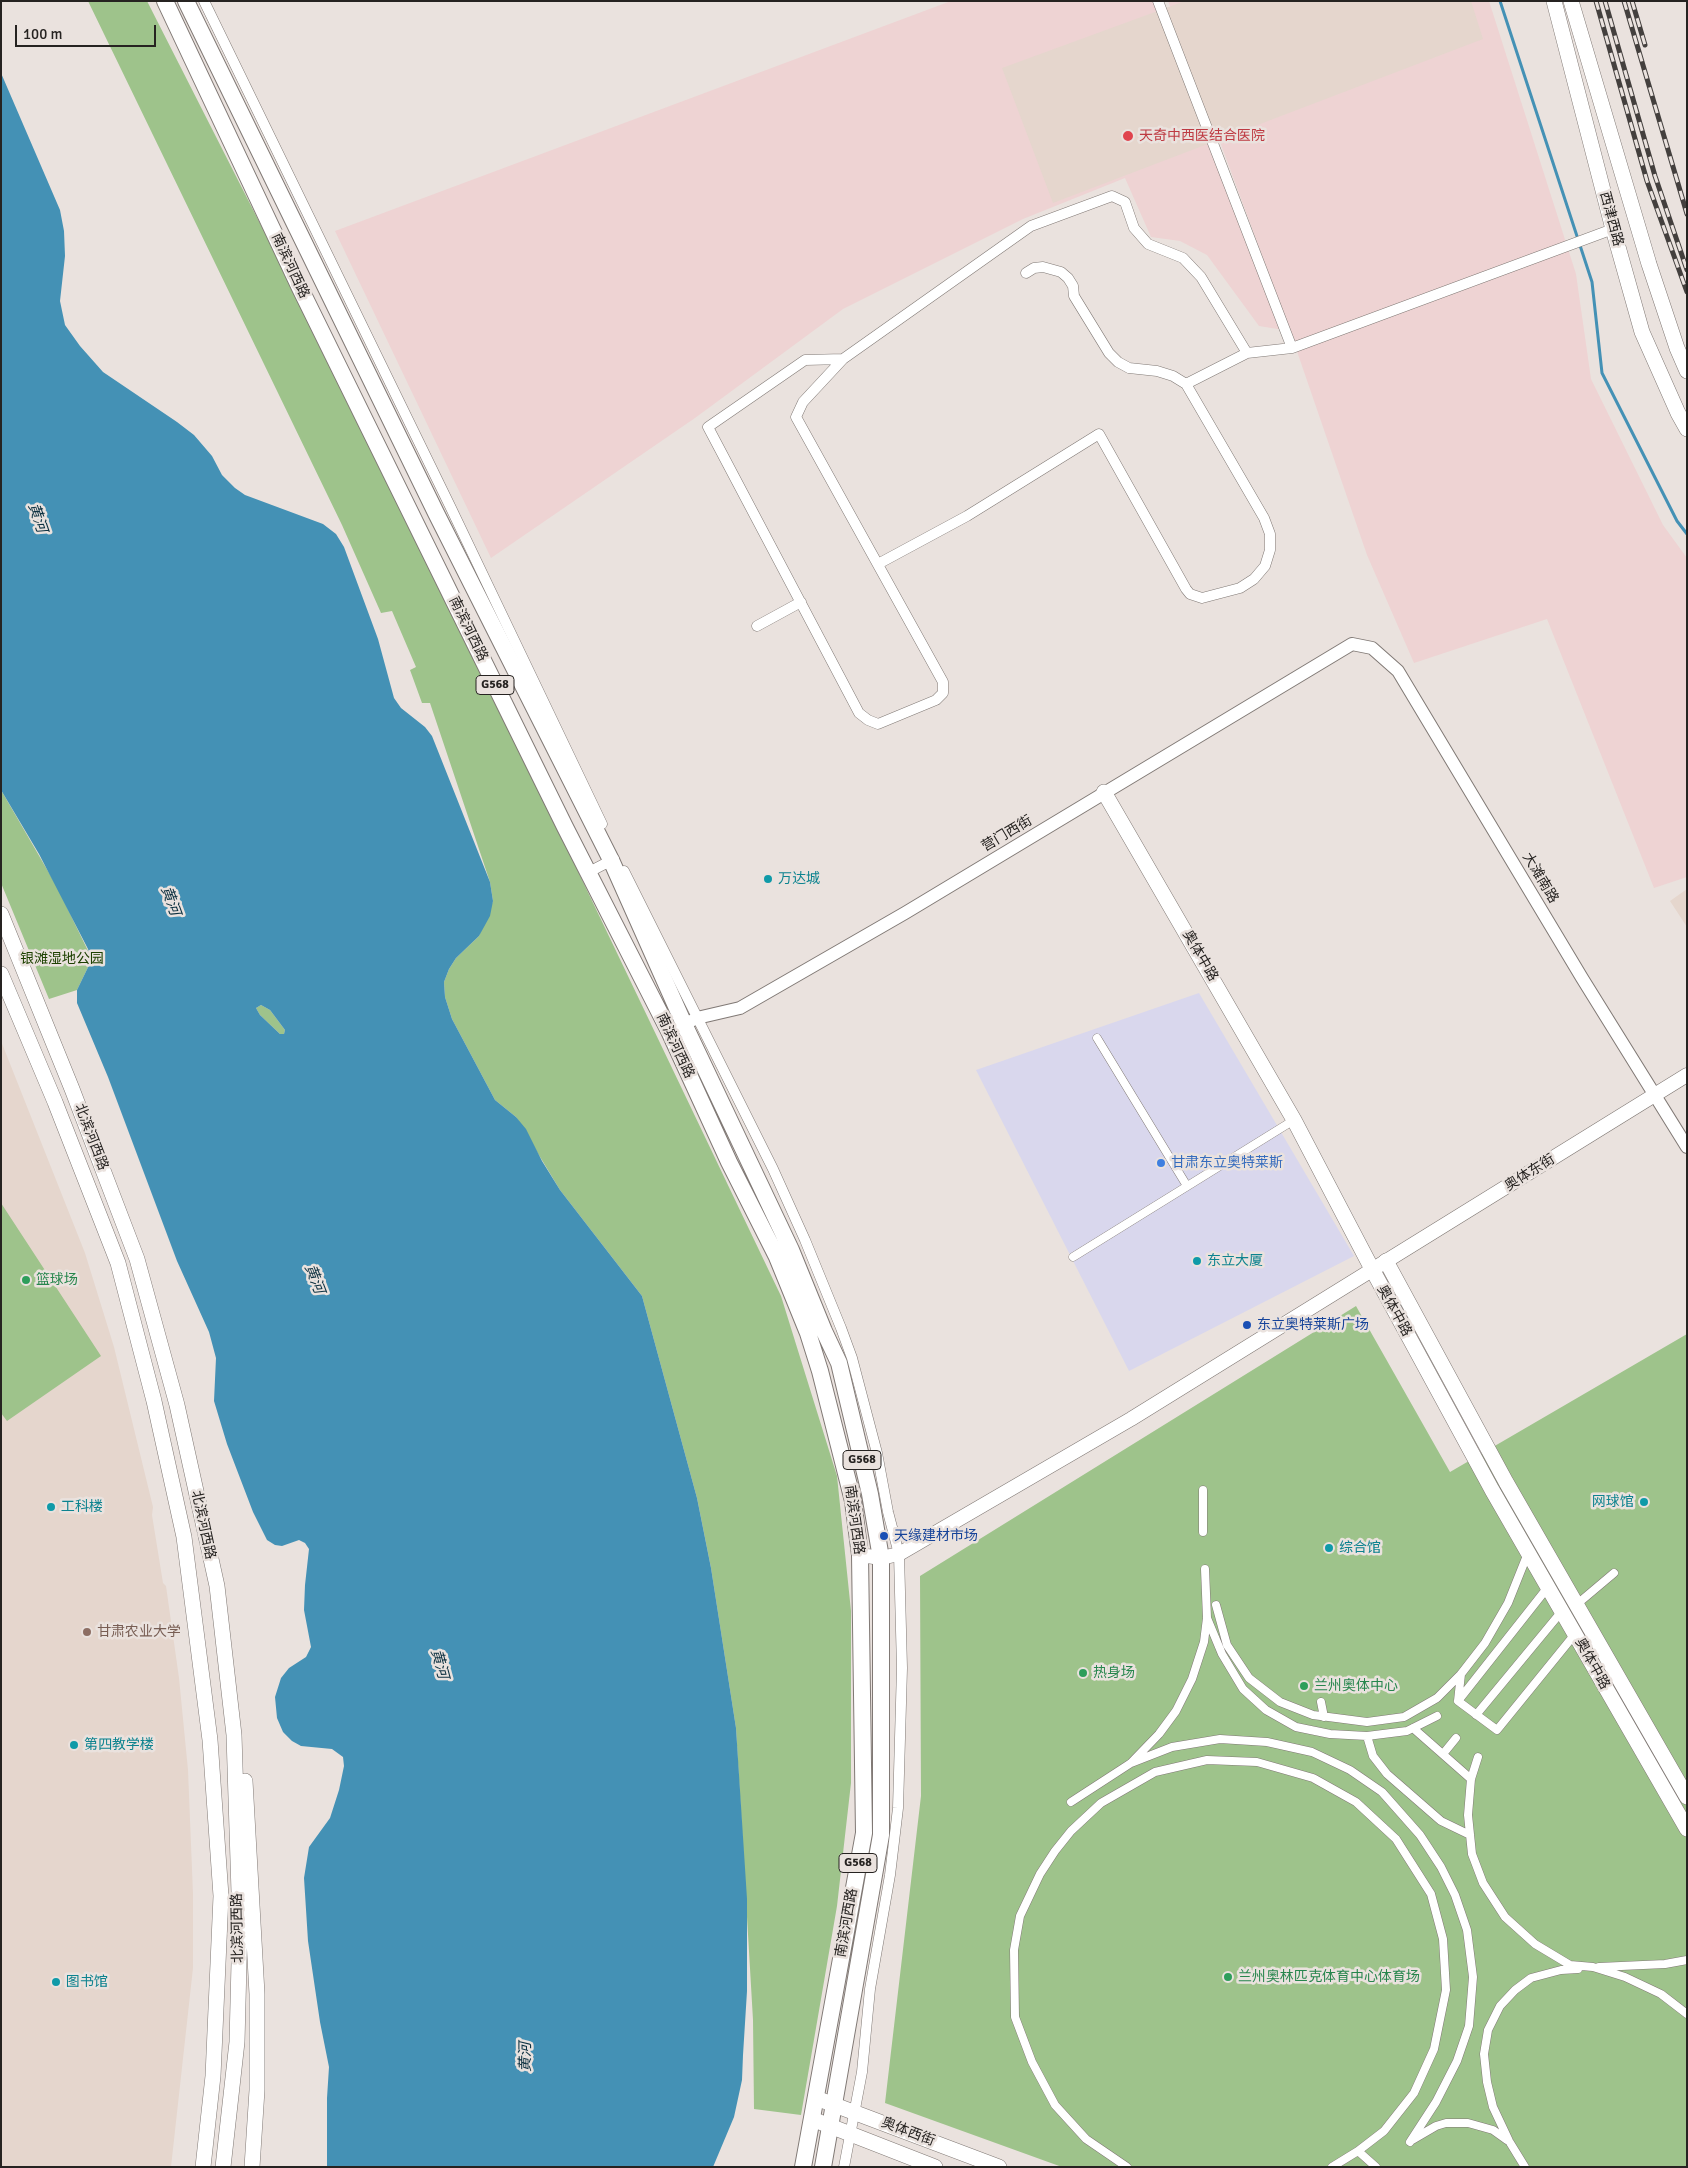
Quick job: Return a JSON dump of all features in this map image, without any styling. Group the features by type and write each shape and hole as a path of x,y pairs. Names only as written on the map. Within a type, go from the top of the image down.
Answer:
{"highway":[{"name":"南滨河西路","path":"165,1 300,288 669,1031 729,1162 777,1257 808,1333 853,1501 860,1555 864,1833 803,2167"},
{"name":"南滨河西路","path":"186,1 436,513 614,859 690,1021 839,1363 870,1494 881,1558 880,1835 823,2167"}],"main road":[{"name":"西津西路","path":"1554,1 1613,229 1642,332 1687,429"},
{"name":"西津西路","path":"1571,1 1648,264 1676,348 1687,371"},
{"name":"奥体中路","path":"1104,792 1294,1120 1372,1269 1492,1490 1687,1829"},
{"name":"北滨河西路","path":"1,914 72,1089 137,1259 177,1405 217,1586 234,1735 240,1924 237,2042 223,2167"},
{"name":"北滨河西路","path":"1,974 55,1102 118,1263 154,1401 185,1546 210,1740 220,1907 213,2076 203,2167"},
{"path":"12,1001 34,994"},
{"name":"奥体东街","path":"881,1558 899,1554 1132,1419 1687,1075"},
{"name":"奥体中路","path":"1386,1261 1506,1482 1687,1797"},
{"path":"860,1555 881,1558"},
{"path":"217,1586 239,1701 253,1902 257,1994 257,2061 252,2167"},
{"path":"220,1907 239,1907"},
{"path":"240,1924 247,1992 246,2121 241,2167"},
{"path":"193,2167 213,2076"},
{"name":"奥体西街","path":"816,2098 999,2167"},
{"name":"奥体西街","path":"812,2119 935,2167"}],"street":[{"name":"南滨河西路","path":"204,1 450,506 614,859"},
{"path":"1158,1 1292,348"},
{"path":"843,358 805,360 708,428 859,712 868,720 878,724 936,700 943,693 944,682 796,417 803,402 843,358 1030,226 1112,196 1125,202 1134,228 1148,244 1183,258 1201,278 1247,353"},
{"path":"1186,384 1247,353 1292,348 1613,229"},
{"path":"878,564 967,516 1099,434 1186,589 1196,597 1202,598 1240,588 1254,579 1265,566 1270,550 1270,534 1264,518 1186,384 1173,376 1157,371 1129,368 1118,362 1108,353 1074,296 1073,286 1061,272 1043,266 1034,268 1026,273"},
{"path":"757,626 801,602"},
{"name":"营门西街","path":"669,1031 690,1021 740,1008 905,913 1352,644"},
{"name":"大滩南路","path":"1352,644 1372,648 1398,671 1582,978 1687,1147"},
{"path":"589,872 614,859"},
{"name":"南滨河西路","path":"690,1021 773,1169 805,1240 844,1336 852,1358 877,1453 888,1512 899,1554 902,1668 898,1808 890,1875 870,1990 862,2072 844,2167"},
{"path":"1097,1038 1187,1186"},
{"path":"1074,1258 1294,1120"},
{"path":"1203,1490 1203,1532"},
{"path":"1216,1605 1227,1645 1249,1678 1280,1702 1313,1715 1324,1717 1368,1722 1404,1717 1437,1698 1461,1674 1485,1643 1508,1603 1528,1552"},
{"path":"1131,1763 1159,1734 1176,1711 1195,1669 1204,1642 1207,1618 1205,1569"},
{"path":"1576,1605 1614,1573"},
{"path":"1458,1701 1548,1587"},
{"path":"1476,1714 1562,1611"},
{"path":"1207,1618 1222,1654 1243,1689 1266,1710 1296,1727 1330,1734 1367,1736 1407,1731 1436,1716"},
{"path":"1458,1701 1497,1730 1575,1634"},
{"path":"1458,1701 1461,1674"},
{"path":"1321,1702 1324,1717"},
{"path":"1413,1728 1471,1779"},
{"path":"1367,1736 1373,1756 1387,1774 1441,1821 1470,1835"},
{"path":"1443,1754 1456,1738"},
{"path":"1071,1802 1131,1763 1172,1747 1220,1739 1267,1742 1312,1752 1350,1770 1382,1792 1420,1835 1441,1866 1455,1895 1466,1930 1473,1977 1469,2026 1457,2061 1436,2102 1410,2142 1436,2126 1453,2123 1468,2123 1494,2130 1509,2141"},
{"path":"1478,1757 1471,1779 1468,1815 1472,1854 1483,1883 1505,1917 1535,1944 1570,1965 1593,1968 1625,1977 1661,1994 1687,2014"},
{"path":"1127,2167 1086,2139 1055,2105 1032,2062 1015,2017 1014,1950 1020,1916 1040,1874 1055,1851 1071,1831 1101,1802 1155,1772 1207,1760 1257,1762 1313,1778 1356,1802 1396,1839 1431,1894 1443,1939 1446,1990 1434,2049 1414,2093 1384,2131 1358,2151 1332,2167"},
{"path":"1525,2167 1509,2141 1493,2107 1487,2082 1484,2054 1488,2030 1500,2006 1514,1990 1531,1978 1561,1970 1665,1964 1687,1960"},
{"path":"1358,2151 1376,2167"}],"shaded area":[{"path":"951,1 1156,1 1281,307 1168,1 1489,1 1576,274 1591,379 1663,525 1687,558 1687,877 1654,888 1547,619 1414,663 1367,555 1290,331 1259,326 1207,255 1180,241 1151,237 1125,178 1023,219 843,309 695,418 491,558 335,231"},
{"name":"天奇中西医结合医院","path":"1185,1 1471,1 1483,39 1053,203 1002,68"},
{"path":"1687,889 1687,927 1670,901"},
{"name":"甘肃东立奥特莱斯","path":"1199,993 1354,1256 1129,1371 976,1070"},
{"name":"甘肃农业大学","path":"1,1041 85,1253 114,1347 153,1507 152,1515 163,1583 166,1586 179,1678 188,1770 193,1894 193,1968 171,2167 1,2167"}],"green space":[{"path":"88,1 147,1 399,497 781,1296 837,1476 851,1611 851,1783 837,1906 801,2115 754,2109 753,2020 736,1728 711,1568 697,1498 642,1296 560,1190 516,1117 495,1100 452,1019 445,997 444,982 456,958 479,936 493,901 490,882 430,703 422,703 410,670 416,667 392,611 381,613 342,525"},
{"name":"银滩湿地公园","path":"1,790 56,885 92,959 77,990 49,999 1,883"},
{"path":"261,1005 270,1010 285,1030 284,1034 280,1034 260,1015 256,1008"},
{"name":"篮球场","path":"1,1203 101,1356 7,1421 1,1413"},
{"name":"兰州奥体中心","path":"1356,1306 1450,1472 1687,1334 1687,2167 1062,2167 885,2103 921,1796 920,1576"}],"water":[{"name":"黄河","path":"1,73 60,210 64,231 65,256 60,301 65,325 80,346 103,372 194,435 212,456 222,475 235,488 245,495 323,524 336,534 344,547 378,639 394,698 401,708 425,727 432,736 490,882 493,901 490,916 479,936 456,958 444,982 445,997 452,1019 495,1100 516,1117 526,1129 542,1161 560,1190 642,1296 697,1498 711,1568 736,1728 747,1899 747,1991 742,2080 734,2117 713,2167 327,2167 329,2067 308,1941 304,1878 309,1847 330,1818 344,1766 343,1757 332,1749 301,1746 292,1741 283,1732 277,1718 275,1697 281,1678 289,1668 306,1657 311,1647 304,1610 309,1549 305,1543 299,1540 282,1546 275,1545 267,1540 253,1512 227,1444 214,1401 216,1358 209,1332 177,1261 108,1077 77,1003 77,990 92,959 39,854 1,790","holes":["261,1005 270,1010 285,1030 284,1034 280,1034 260,1015 256,1008"]}],"waterway":[{"path":"1500,1 1592,282 1602,373 1677,521 1687,534"}],"railway":[{"path":"1596,1 1647,181 1687,292"},
{"path":"1605,1 1655,176 1687,270"},
{"path":"1624,1 1687,214"},
{"path":"1632,1 1645,45"}],"place":[{"name":"天奇中西医结合医院","path":"1128,136"},
{"name":"万达城","path":"768,879"},
{"name":"甘肃东立奥特莱斯","path":"1161,1163"},
{"name":"东立大厦","path":"1197,1261"},
{"name":"篮球场","path":"26,1280"},
{"name":"东立奥特莱斯广场","path":"1247,1325"},
{"name":"网球馆","path":"1644,1502"},
{"name":"工科楼","path":"51,1507"},
{"name":"天缘建材市场","path":"884,1536"},
{"name":"综合馆","path":"1329,1548"},
{"name":"甘肃农业大学","path":"87,1632"},
{"name":"热身场","path":"1083,1673"},
{"name":"兰州奥体中心","path":"1304,1686"},
{"name":"第四教学楼","path":"74,1745"},
{"name":"兰州奥林匹克体育中心体育场","path":"1228,1977"},
{"name":"图书馆","path":"56,1982"}]}
